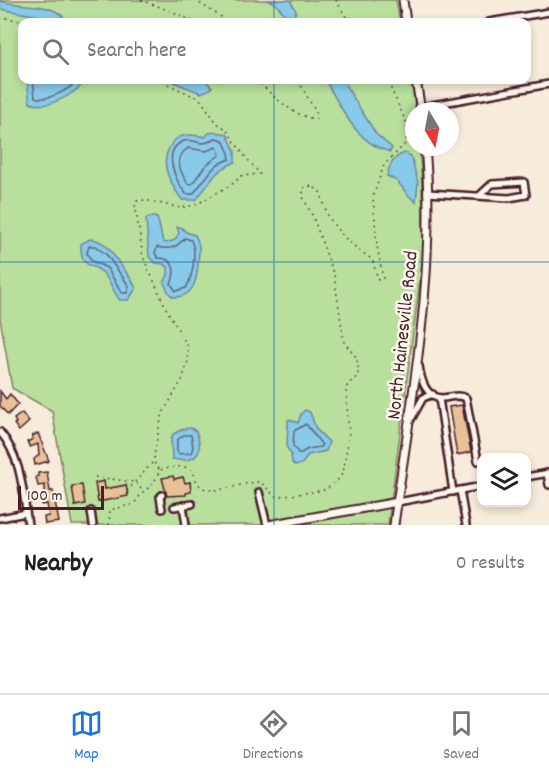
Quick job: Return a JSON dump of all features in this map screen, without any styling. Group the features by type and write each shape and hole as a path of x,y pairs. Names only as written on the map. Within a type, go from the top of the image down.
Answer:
{"main road":[{"path":"402,0 405,18"},
{"path":"417,84 420,102"},
{"name":"North Hainesville Road","path":"394,525 418,355 427,264 425,156"},
{"path":"267,525 398,502"}],"street":[{"path":"513,18 549,12"},
{"path":"457,102 549,84"},
{"path":"427,193 509,198 526,195 524,182 492,184 479,196"},
{"path":"418,355 422,385 439,398 458,396 466,398 477,456"},
{"path":"408,423 421,400 433,394"},
{"path":"439,398 453,492"},
{"path":"0,432 11,448 18,465 28,525"},
{"path":"531,476 548,473 549,485"},
{"path":"398,502 477,487"},
{"path":"460,490 466,525"},
{"path":"259,492 267,525"},
{"path":"162,495 160,497 162,509"},
{"path":"174,507 192,504"},
{"path":"183,506 186,525"},
{"path":"91,511 93,525"},
{"path":"0,518 26,513"}],"path":[{"path":"141,0 185,18"},
{"path":"195,0 223,18"},
{"path":"336,0 347,18"},
{"path":"0,16 18,20"},
{"path":"127,491 154,460 163,413 182,380 188,361 188,347 143,257 135,204 137,201 145,200 181,208 190,206 234,183 242,176 260,174 200,99 168,84"},
{"path":"261,84 291,110 300,115 316,118 316,112 300,84"},
{"path":"160,470 185,466 192,470 201,485 210,489 259,482 263,483 272,495 278,497 325,490 343,473 349,427 346,389 348,384 358,376 358,364 356,357 344,342 334,275 303,192 306,187 312,186 320,192 333,224 343,237 373,262 378,280 383,278 377,246 373,197 384,165 405,144 407,134 407,124 389,84"},
{"path":"154,460 160,470"},
{"path":"109,525 110,510 134,504 153,484 160,470"},
{"path":"95,477 135,482 144,492"}],"green space":[{"path":"0,0 396,0 399,18 18,18 18,84 412,84 415,102 405,102 405,156 420,156 423,221 422,265 388,525 72,525 52,411 12,388 0,318"}],"water":[{"path":"266,0 290,0 296,11 293,18 287,18 276,4"},
{"path":"0,1 37,6 54,10 64,18 45,18 0,8"},
{"path":"28,84 83,84 52,103 37,105 30,103"},
{"path":"178,84 209,84 212,87 201,93"},
{"path":"327,84 346,84 376,134 392,148 390,152 367,141 344,113"},
{"path":"209,133 227,134 235,151 235,162 216,174 196,200 182,200 166,169 166,155 169,148 176,139 184,135 205,137"},
{"path":"405,153 405,156 411,156 418,182 416,202 397,181 387,176 398,156"},
{"path":"156,217 158,220 163,242 175,240 179,233 177,227 195,235 197,239 199,249 197,276 190,291 180,297 173,297 164,283 168,275 168,267 156,263 149,257 146,219"},
{"path":"90,239 105,244 131,279 136,289 128,300 120,300 105,275 84,261 81,244"},
{"path":"305,410 310,412 316,429 329,442 326,451 308,455 303,463 296,466 292,463 291,454 287,448 288,421 289,419 298,423"},
{"path":"191,428 196,431 199,439 199,451 193,458 187,460 172,459 173,434"}],"building":[{"path":"0,391 6,399 10,394 18,404 8,415 0,406"},
{"path":"462,405 471,452 457,455 449,407"},
{"path":"22,413 29,422 19,431 14,424 16,423 14,419"},
{"path":"38,433 49,461 35,465 34,459 39,455 38,444 30,447 27,442"},
{"path":"47,472 59,522 45,524 44,517 49,516 47,504 42,505 41,499 45,496 45,485 38,486 36,477 38,473"},
{"path":"173,476 174,479 183,477 185,483 190,482 191,492 186,495 167,496 162,478"},
{"path":"104,481 105,489 126,485 128,496 98,502 95,483"},
{"path":"82,485 85,504 75,506 72,486"}]}
